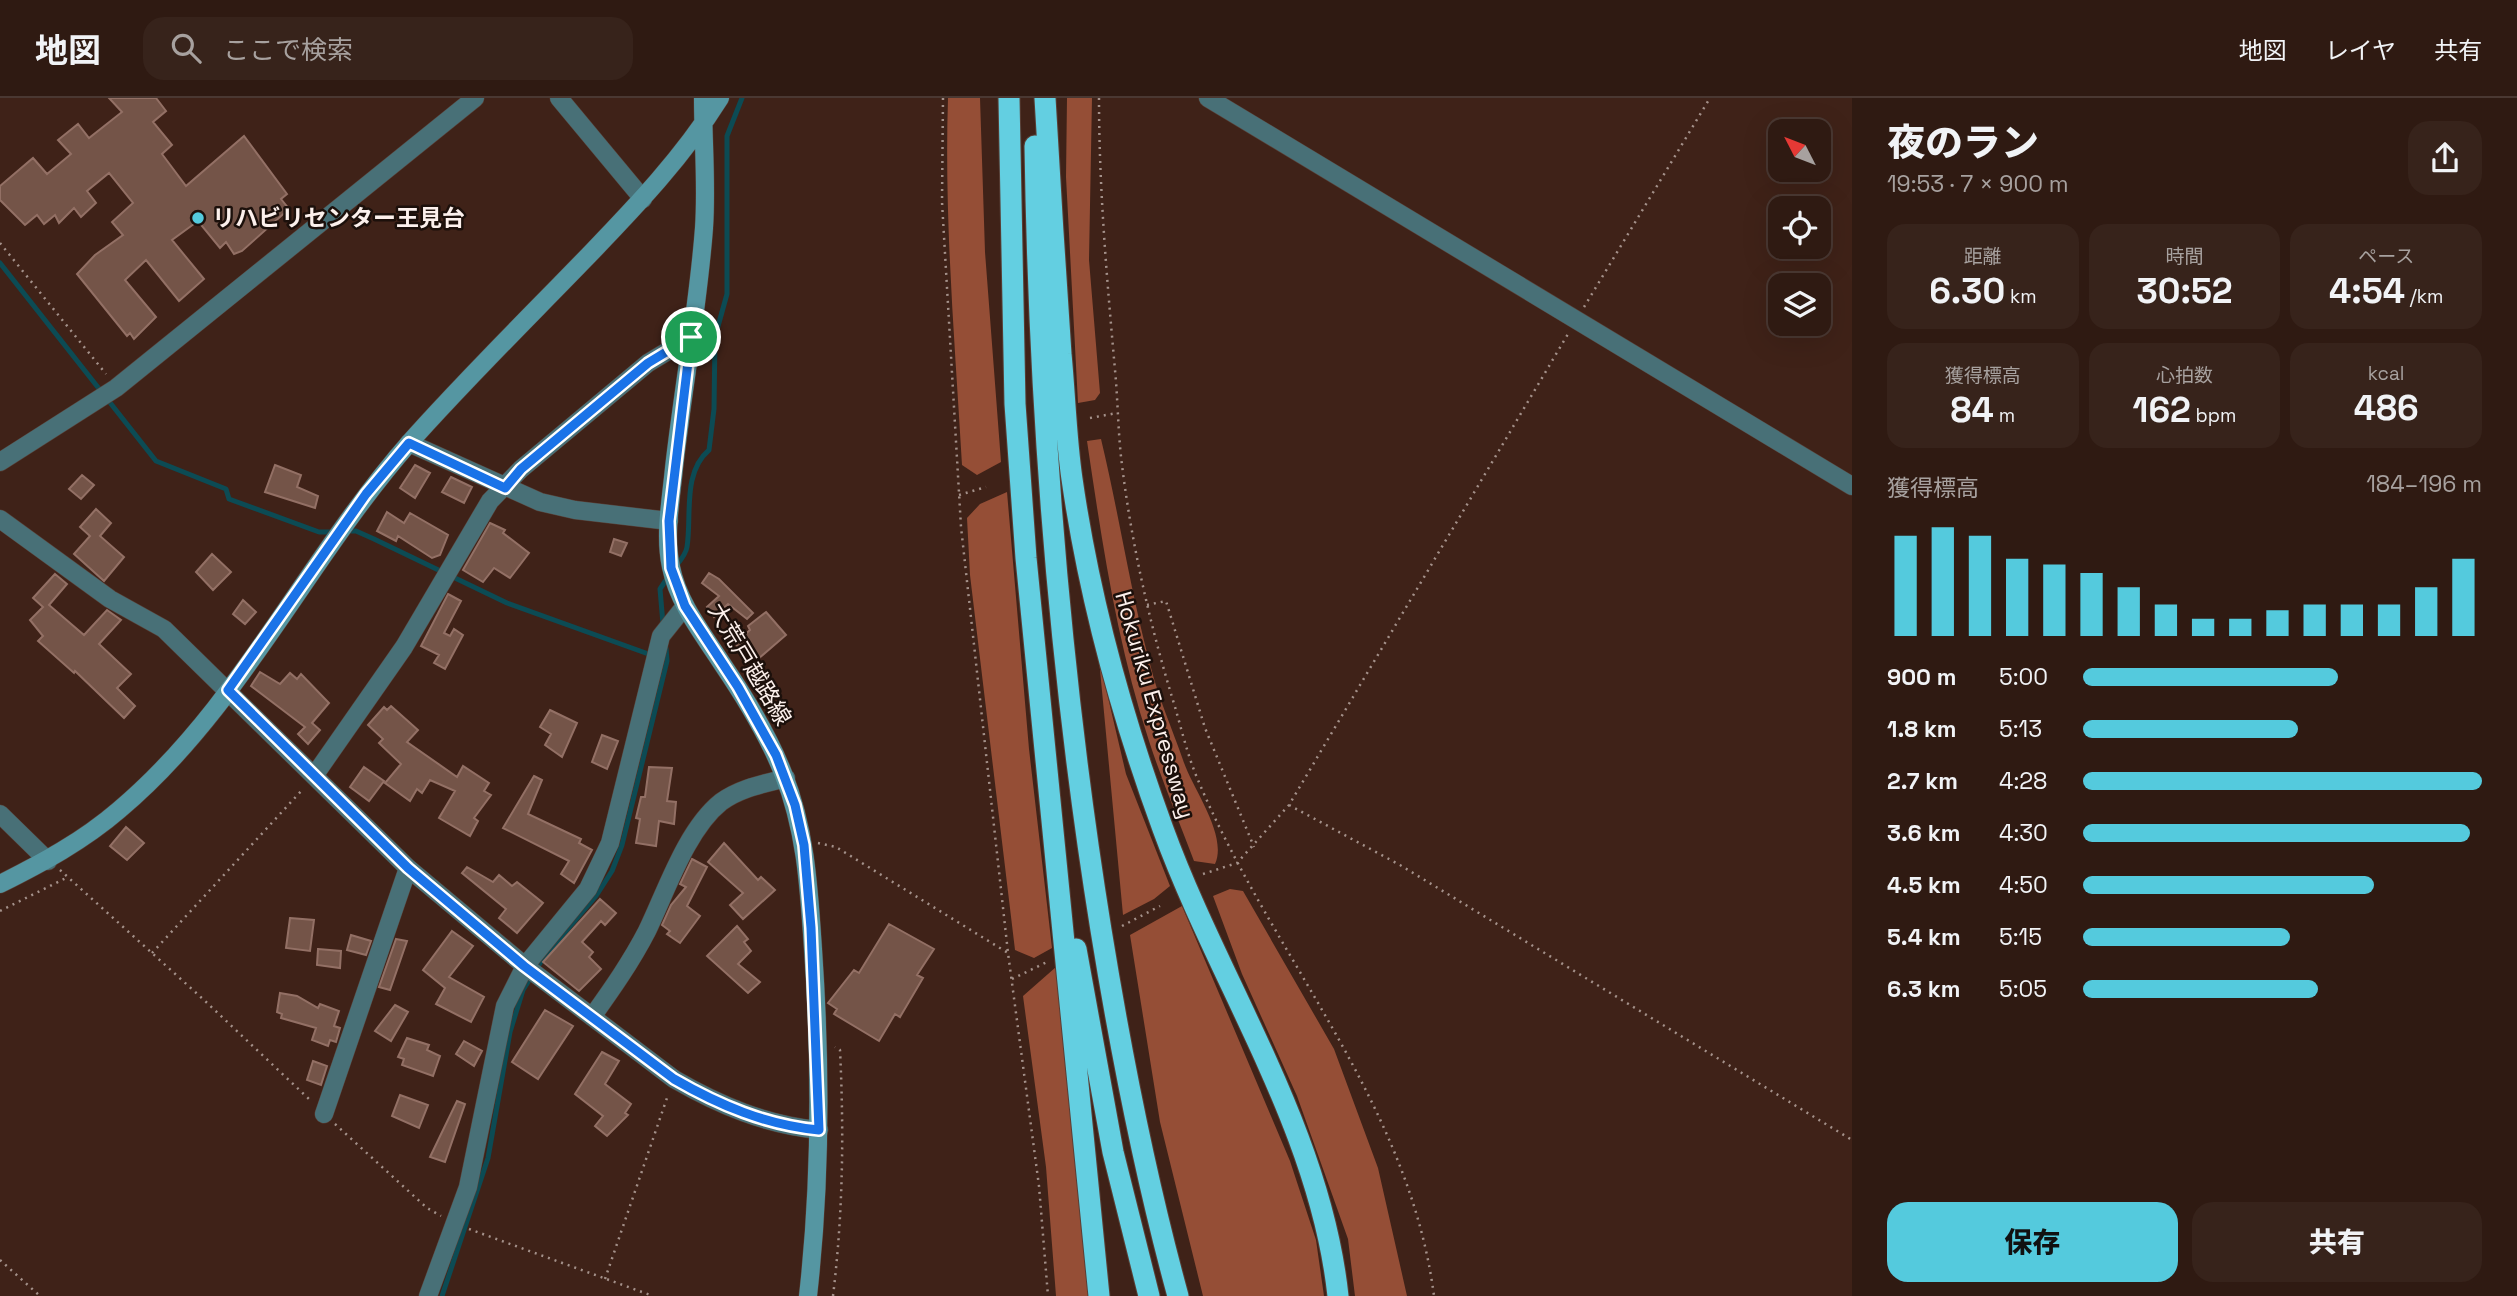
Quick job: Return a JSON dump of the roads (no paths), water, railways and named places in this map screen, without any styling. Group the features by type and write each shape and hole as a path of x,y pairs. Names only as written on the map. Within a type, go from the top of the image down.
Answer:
{"highway":[{"path":"1009,98 1015,404 1041,704 1099,1296"},
{"path":"1035,98 1037,264 1053,556 1070,715 1114,1008 1147,1167 1178,1296"},
{"name":"Hokuriku Expressway","path":"1045,98 1072,478 1089,570 1114,674 1140,763 1194,908 1290,1114 1320,1207 1338,1296"},
{"path":"1041,704 1086,1016 1114,1152 1149,1296"}],"main road":[{"name":"大荒戸越路線","path":"703,98 705,226 669,521 671,568 685,606 738,687 776,755 786,778 804,845 817,1037 819,1130 817,1208 808,1296"},
{"path":"0,884 48,861 127,803 158,772 228,690 366,494 409,443 643,199 703,126 720,98"}],"street":[{"path":"0,463 116,388 475,98"},
{"path":"559,98 643,199"},
{"path":"1208,98 1852,486"},
{"path":"314,776 370,699 490,501 521,469 648,363 691,337"},
{"path":"409,443 540,502 575,510 669,521"},
{"path":"0,519 110,599 164,629 408,868 524,966 674,1079 701,1094 773,1123 819,1130"},
{"path":"428,1296 468,1187 505,1006 524,966 580,899 601,867 610,843 661,636 685,606"},
{"path":"592,1017 627,967 682,857 709,815 721,803 745,789 786,778"},
{"path":"0,814 48,861"},
{"path":"324,1114 408,868"}],"waterway":[{"path":"676,566 687,547 691,483 695,470 709,450 714,409 715,337 727,294 727,136 742,98"},
{"path":"0,263 156,461 226,489 229,499 319,532 333,532"},
{"path":"346,531 356,531 374,539 507,603 654,656"},
{"path":"663,624 660,589 668,577"},
{"path":"442,1296 488,1158 510,1032 523,990 544,957 596,896 612,871 622,845 667,661 666,648"}],"place":[{"name":"リハビリセンター王見台","path":"198,218"}]}
